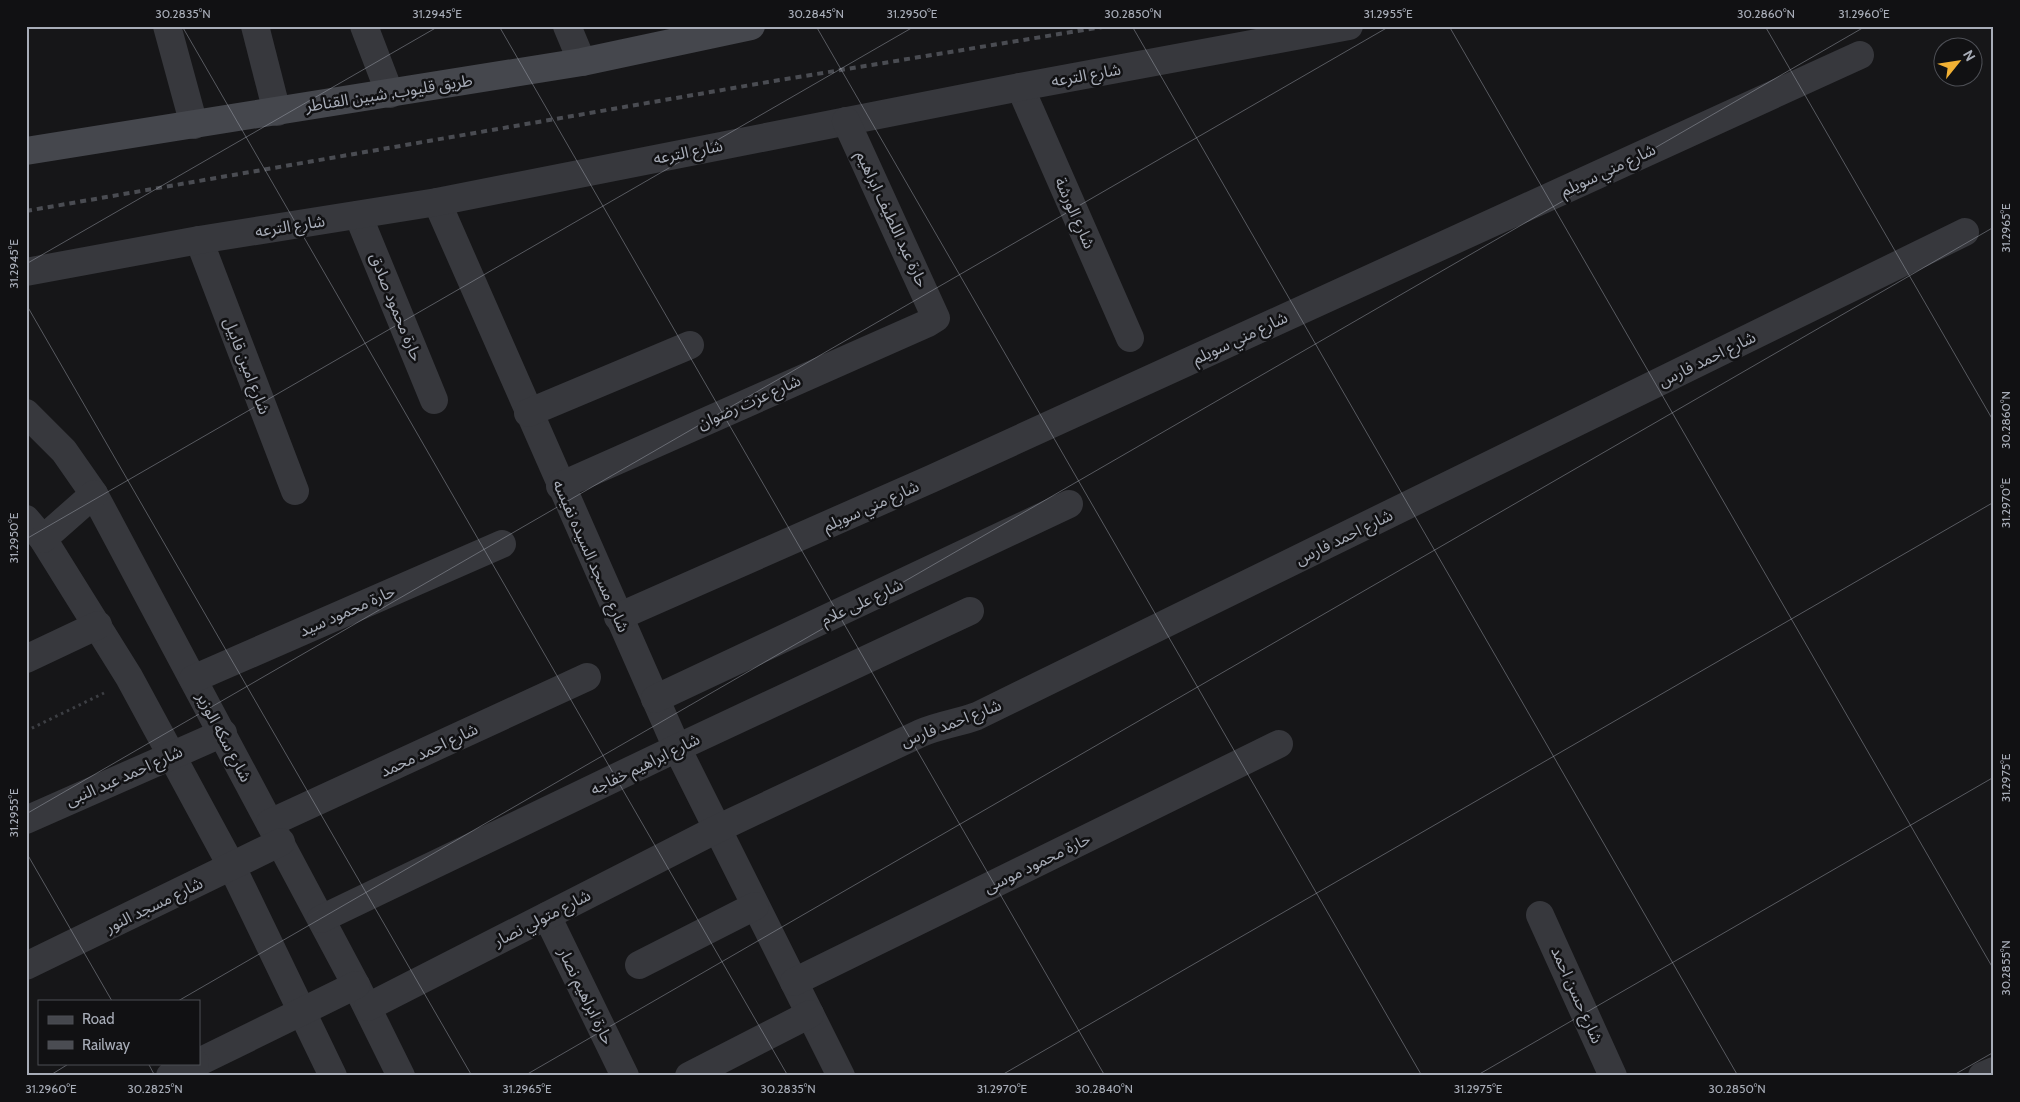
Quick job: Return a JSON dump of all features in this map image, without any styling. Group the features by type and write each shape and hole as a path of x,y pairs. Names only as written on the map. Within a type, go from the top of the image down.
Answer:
{"main road":[{"name":"طريق قليوب, شبين القناطر","path":"26,151 582,62 679,33 751,26"}],"street":[{"path":"167,26 194,125"},
{"path":"254,26 277,112"},
{"path":"364,26 390,94"},
{"path":"567,26 582,62"},
{"name":"شارع الترعه","path":"26,272 199,240 437,202 1020,87 1349,26"},
{"name":"شارع مني سويلم","path":"618,617 932,479 1860,55"},
{"name":"شارع الورشة","path":"1020,87 1130,338"},
{"name":"حارة عبد اللطيف ابراهيم","path":"846,121 936,318"},
{"name":"شارع مسجد السيده نفيسه","path":"437,202 560,486 677,748 842,1076"},
{"name":"حارة محمود صادق","path":"358,215 434,400"},
{"name":"شارع احمد فارس","path":"716,828 921,733 938,726 977,716 1965,232"},
{"name":"شارع امين قابيل","path":"199,240 295,492"},
{"name":"شارع عزت رضوان","path":"560,486 936,318"},
{"path":"528,413 690,344"},
{"name":"شارع سكه الوزير","path":"26,412 64,451 94,494 362,996 401,1076"},
{"path":"94,494 35,529 98,625 172,755 232,867 333,1076"},
{"name":"شارع على علام","path":"655,699 1068,504"},
{"name":"حارة محمود سيد","path":"193,679 502,544"},
{"name":"شارع ابراهيم خفاجه","path":"321,919 677,748 970,611"},
{"path":"26,660 98,625"},
{"name":"شارع احمد محمد","path":"275,833 587,677"},
{"name":"شارع احمد عبد النبى","path":"26,820 223,733"},
{"name":"حارة محمود موسى","path":"794,982 1279,744"},
{"name":"شارع متولي نصار","path":"200,1061 302,1011 362,996 547,916 716,828"},
{"name":"شارع مسجد النور","path":"26,966 232,867 275,833"},
{"path":"639,965 755,906"},
{"name":"شارع حسن احمد","path":"1540,915 1613,1076"},
{"name":"حارة ابراهيم نصار","path":"547,916 625,1076"},
{"path":"688,1076 810,1014"},
{"name":"شارع متولي نصار","path":"170,1076 193,1064"},
{"path":"1982,1076 1994,1071"}],"path":[{"path":"26,731 98,698 129,677"}],"railway":[{"path":"26,211 768,82 1108,26"}]}
